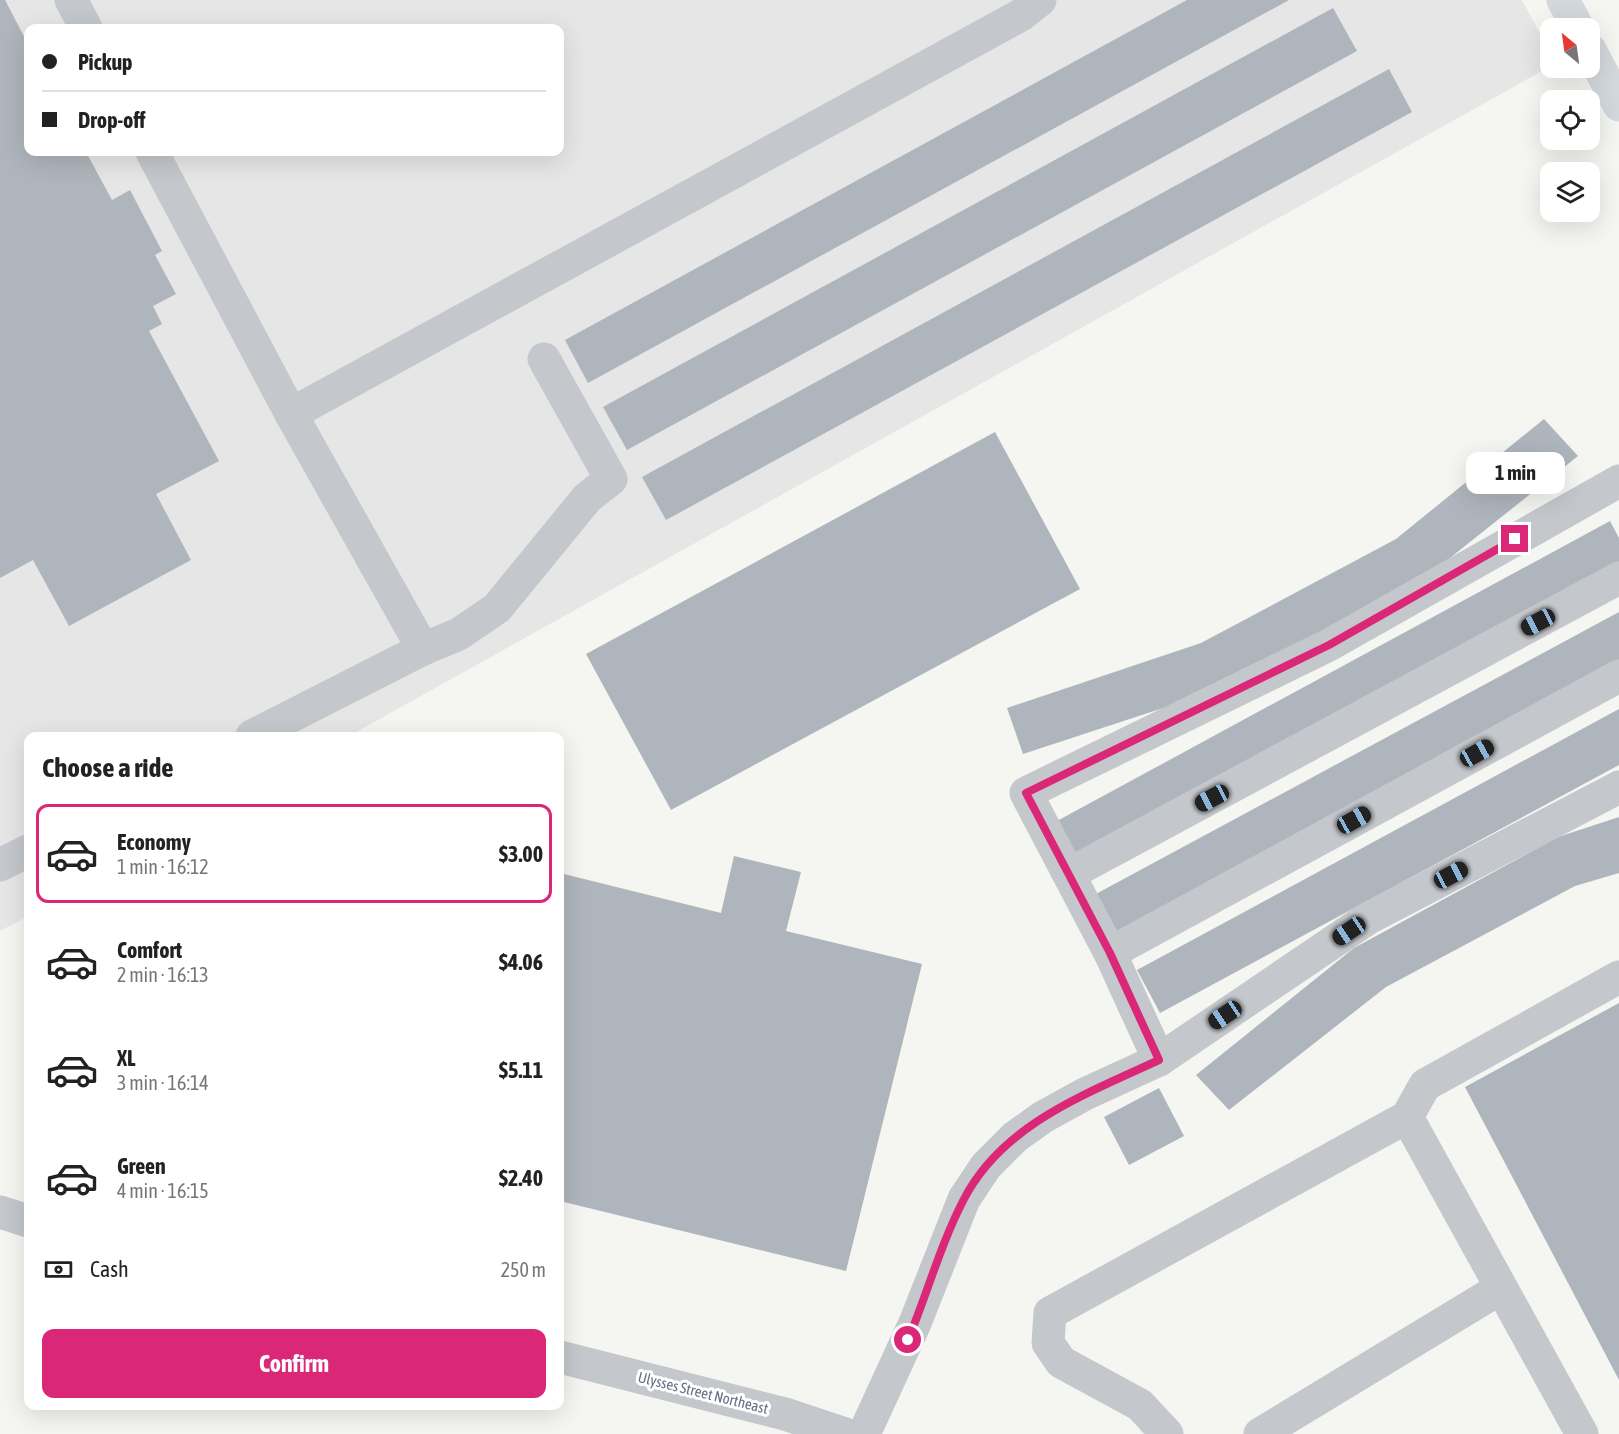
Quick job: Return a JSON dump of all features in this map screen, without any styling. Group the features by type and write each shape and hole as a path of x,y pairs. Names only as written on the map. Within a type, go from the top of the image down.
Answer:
{"highway":[{"path":"1563,0 1573,18"},
{"path":"1600,69 1619,105"}],"street":[{"path":"71,0 84,24"},
{"path":"291,414 1021,15 1040,0"},
{"path":"154,156 291,414 423,649"},
{"path":"260,732 423,649 459,634 497,608 587,498 611,479 544,359"},
{"path":"1159,1060 1110,953 1026,793 1329,645 1619,480"},
{"path":"1069,874 1619,579"},
{"path":"1110,953 1619,676"},
{"path":"864,1434 915,1323 964,1199 986,1166 1015,1137 1043,1117 1159,1060 1366,919 1619,787"},
{"path":"0,866 24,853"},
{"path":"1167,1434 1140,1405 1061,1362 1048,1343 1050,1313 1407,1117 1425,1084 1619,977"},
{"path":"1407,1117 1582,1434"},
{"path":"0,1212 24,1220"},
{"path":"1260,1434 1501,1288"},
{"name":"Ulysses Street Northeast","path":"564,1359 785,1414 845,1434"}],"shaded area":[{"path":"0,0 1522,0 1540,34 1540,72 356,732 24,732 24,918 0,931"}],"building":[{"path":"0,0 5,0 24,36 24,156 88,156 112,200 130,190 162,251 155,255 176,294 153,306 162,324 149,331 219,461 156,494 191,560 69,626 33,560 0,578"},
{"path":"1187,0 1289,0 588,383 565,340"},
{"path":"1333,8 1357,51 627,450 603,407"},
{"path":"1389,69 1412,112 666,520 642,477"},
{"path":"1544,419 1578,456 1416,585 1218,690 1023,754 1007,708 1201,643 1396,539"},
{"path":"995,432 1080,589 671,810 586,654"},
{"path":"1610,521 1619,538 1619,570 1079,863 1057,821"},
{"path":"1619,612 1619,666 1117,937 1094,895"},
{"path":"1619,709 1619,765 1160,1013 1137,970"},
{"path":"1619,817 1619,873 1575,886 1386,987 1229,1110 1196,1075 1354,948 1558,837"},
{"path":"734,856 801,872 786,931 922,964 846,1271 564,1202 564,874 721,913"},
{"path":"1619,1003 1619,1380 1465,1087"},
{"path":"1159,1088 1184,1136 1129,1165 1104,1117"}],"route":[{"path":"908,1340 964,1199 986,1166 1015,1137 1043,1117 1085,1094 1159,1060 1110,953 1026,793 1329,645 1515,539"}]}
